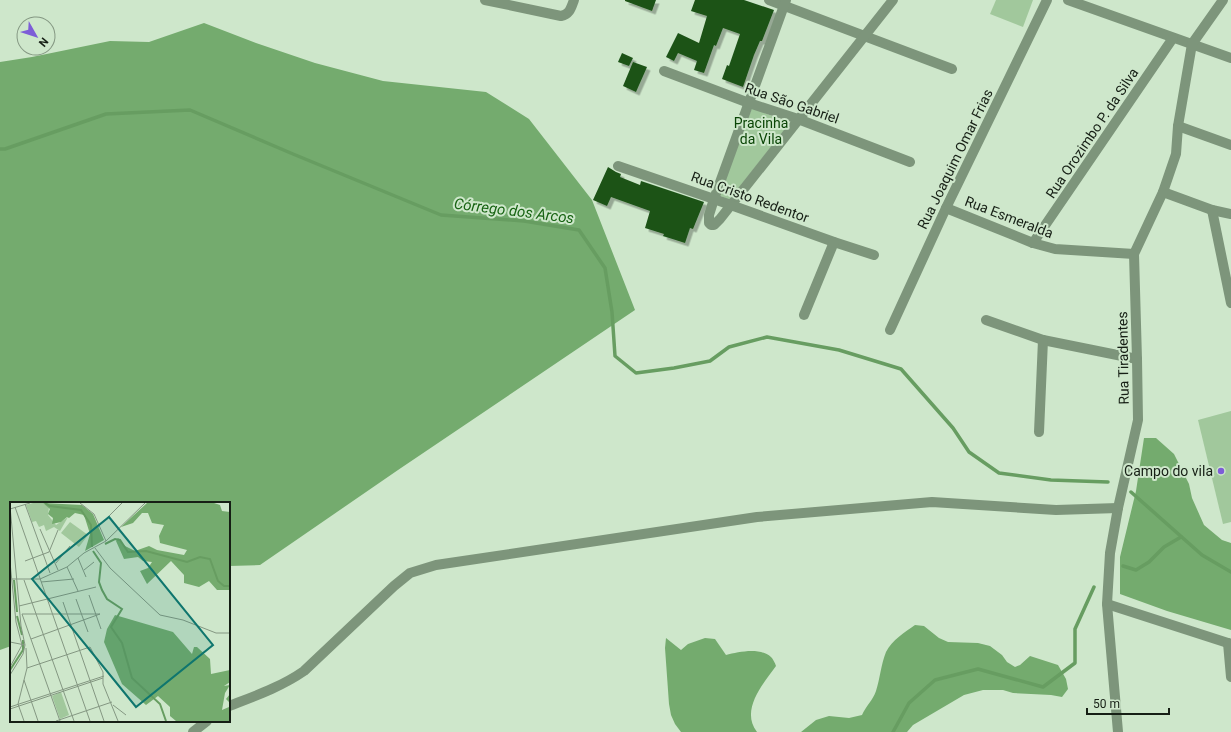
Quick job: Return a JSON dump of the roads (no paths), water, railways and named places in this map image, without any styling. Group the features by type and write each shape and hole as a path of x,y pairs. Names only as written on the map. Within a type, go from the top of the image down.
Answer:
{"street":[{"path":"485,0 561,16 568,13 574,0"},
{"path":"769,0 785,3 864,36 952,69"},
{"path":"785,3 714,198 709,215 709,223 711,225 716,224 893,0"},
{"name":"Rua Joaquim Omar Frias","path":"890,330 946,208 1047,0"},
{"path":"1068,0 1231,58"},
{"name":"Rua Tiradentes","path":"1118,732 1107,604 1110,553 1118,508 1138,420 1138,359 1134,254 1163,192 1176,154 1178,126 1192,44 1223,0"},
{"name":"Rua Orozimbo P. da Silva","path":"1033,243 1173,38"},
{"name":"Rua São Gabriel","path":"664,71 749,103 798,119 910,162"},
{"path":"1178,126 1231,146"},
{"name":"Rua Cristo Redentor","path":"618,166 714,198 874,255"},
{"path":"1163,192 1212,210 1231,214"},
{"name":"Rua Esmeralda","path":"946,208 1033,243 1055,250 1134,254"},
{"path":"1212,210 1231,303"},
{"path":"804,314 834,242"},
{"path":"986,320 1043,340 1138,359"},
{"path":"1039,432 1043,340"},
{"path":"230,706 285,683 304,671 394,586 410,573 436,564 757,517 932,502 1056,510 1118,508"},
{"path":"1107,604 1229,643 1231,676"},
{"path":"193,732 206,722"}],"waterway":[{"name":"Córrego dos Arcos","path":"0,149 5,149 106,114 190,110 441,215 524,221 579,230 605,268 612,312 615,356 636,373 710,361 729,347 767,337 839,350 901,369 953,428 969,452 999,473 1051,480 1108,482"},
{"name":"Córrego dos Arcos","path":"1131,492 1202,555 1231,572"},
{"path":"1123,566 1136,570 1149,562 1164,547 1181,537"},
{"path":"893,732 909,703 935,680 978,669 1043,687 1075,663 1075,629 1094,587"}],"place":[{"name":"Campo do vila","path":"1221,471"}],"park label":[{"name":"Pracinha da Vila","path":"761,132"}]}
